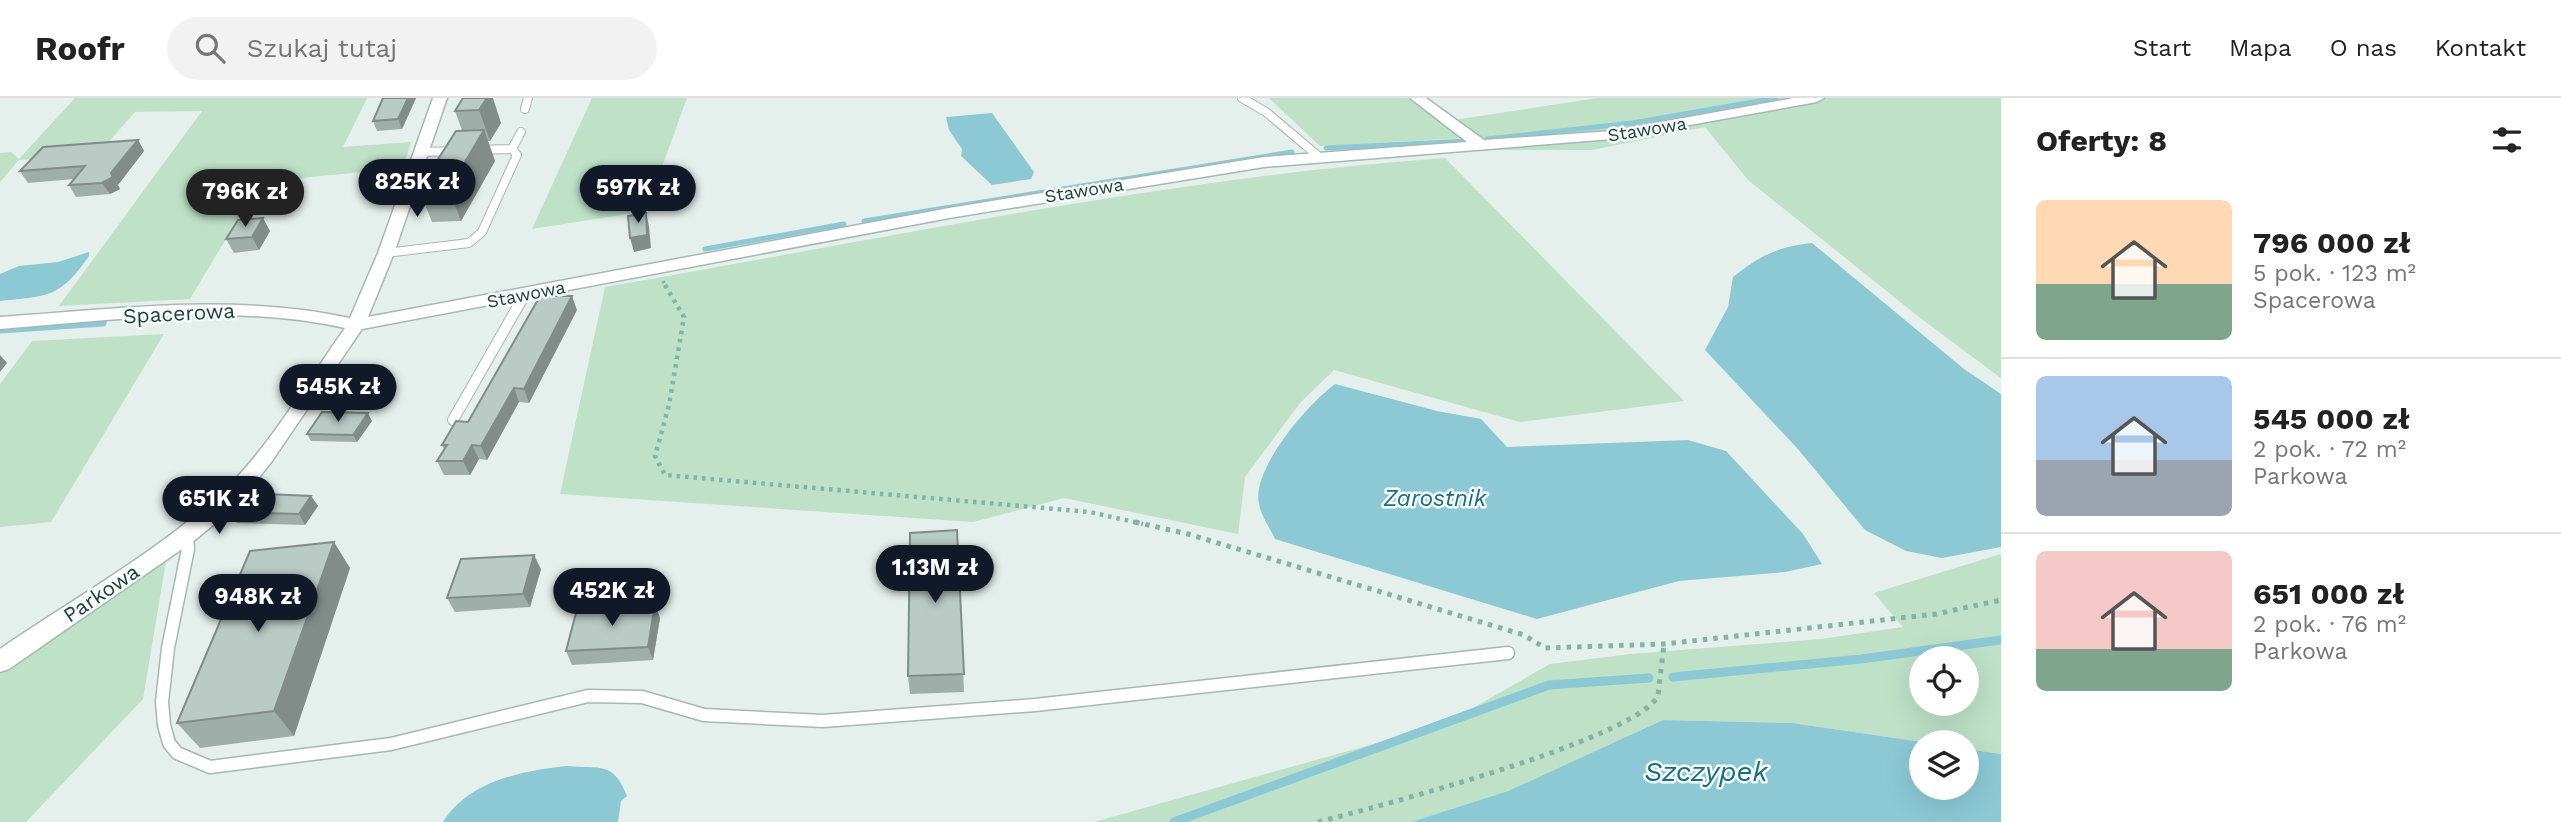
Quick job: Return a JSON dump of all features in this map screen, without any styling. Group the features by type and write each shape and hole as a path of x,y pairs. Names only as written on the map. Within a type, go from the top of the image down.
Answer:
{"street":[{"name":"Parkowa","path":"0,662 187,534 229,499 265,456 356,325 386,253 440,98"},
{"path":"1418,98 1482,146"},
{"name":"Stawowa","path":"356,325 949,213 1317,155 1482,146 1612,135 1817,98"},
{"name":"Spacerowa","path":"0,323 235,310 288,311 356,325"}],"lane":[{"path":"525,109 528,98"},
{"path":"1241,98 1266,112 1317,155"},
{"path":"512,149 521,132"},
{"path":"421,152 512,149"},
{"path":"386,253 469,243 482,232 488,219 517,155 512,149"},
{"path":"453,420 525,294"},
{"path":"187,534 188,549 166,653 162,701 168,743 184,760 210,767 391,744 588,696 642,697 704,715 822,722 1035,705 1508,653"}],"path":[{"path":"656,268 684,317 669,405 655,456 665,475 1090,512 1214,542 1524,635 1545,648 1664,644 1936,614 2001,600"},
{"path":"1318,822 1433,790 1592,737 1643,714 1657,701 1664,644"}],"green space":[{"path":"75,98 367,98 343,147 411,142 403,168 260,182 190,299 59,306 202,111 135,112 97,155 19,160 0,182 0,153 11,152 19,159"},
{"path":"592,98 687,98 646,211 532,229"},
{"path":"1269,98 1407,98 1465,138 1320,146"},
{"path":"1598,98 2001,98 2001,378 1919,317 1748,180 1705,127 1592,150 1494,150 1454,120"},
{"path":"1445,158 1684,401 1520,422 1334,370 1300,403 1245,477 1238,534 1064,498 973,522 560,494 605,287 1129,195 1339,167"},
{"path":"164,334 51,522 0,527 0,384 32,341"},
{"path":"2001,554 2001,754 1979,751 1979,730 1909,730 1909,740 1792,723 1663,720 1508,791 1411,822 1094,822 1445,724 1550,664 1630,654 1821,639 1903,627 1874,593"},
{"path":"167,555 143,699 26,822 0,822 0,666"}],"water":[{"path":"992,113 1034,172 1031,179 992,185 961,156 962,149 949,130 946,117"},
{"path":"1812,243 1964,369 2001,394 2001,547 1942,558 1906,551 1865,530 1797,448 1705,350 1728,307 1733,277 1770,253"},
{"path":"89,252 89,256 70,280 52,292 42,296 0,301 0,274 19,266 58,262"},
{"name":"Zarostnik","path":"1335,384 1437,411 1481,419 1507,447 1688,440 1726,451 1803,534 1822,564 1785,572 1679,581 1537,619 1275,539 1259,504 1259,490 1264,473 1284,438 1311,406"},
{"name":"Szczypek","path":"1663,720 1792,723 1909,740 1909,800 1979,800 1979,751 2001,754 2001,822 1411,822 1508,791"},
{"path":"567,766 604,769 617,777 627,796 621,801 618,822 443,822 454,808 482,788 514,775"}],"building":[{"path":"383,98 408,98 398,119 373,121"},
{"path":"463,98 487,98 479,110 455,111"},
{"path":"484,130 449,189 419,189 456,131"},
{"path":"138,140 111,173 113,177 102,183 69,185 85,166 20,171 43,147"},
{"path":"646,213 647,235 630,238 628,216"},
{"path":"263,218 252,237 226,239 238,220"},
{"path":"540,296 572,296 524,389 514,388 481,446 472,445 463,461 437,461 447,445 442,445 456,421 468,422"},
{"path":"322,412 368,413 353,435 307,434"},
{"path":"245,493 311,496 299,514 229,512"},
{"path":"957,530 964,674 908,676 910,533"},
{"path":"334,542 274,711 177,723 250,551"},
{"path":"534,555 523,594 447,598 461,559"},
{"path":"655,604 648,647 566,651 577,609"}],"waterway":[{"path":"1487,139 1632,123 1776,98"},
{"path":"1326,148 1467,141"},
{"path":"864,221 1292,152"},
{"path":"705,249 844,224"},
{"path":"0,330 103,323"},
{"path":"1673,677 1861,659 2001,640"},
{"path":"1174,822 1549,685 1649,678"}]}
